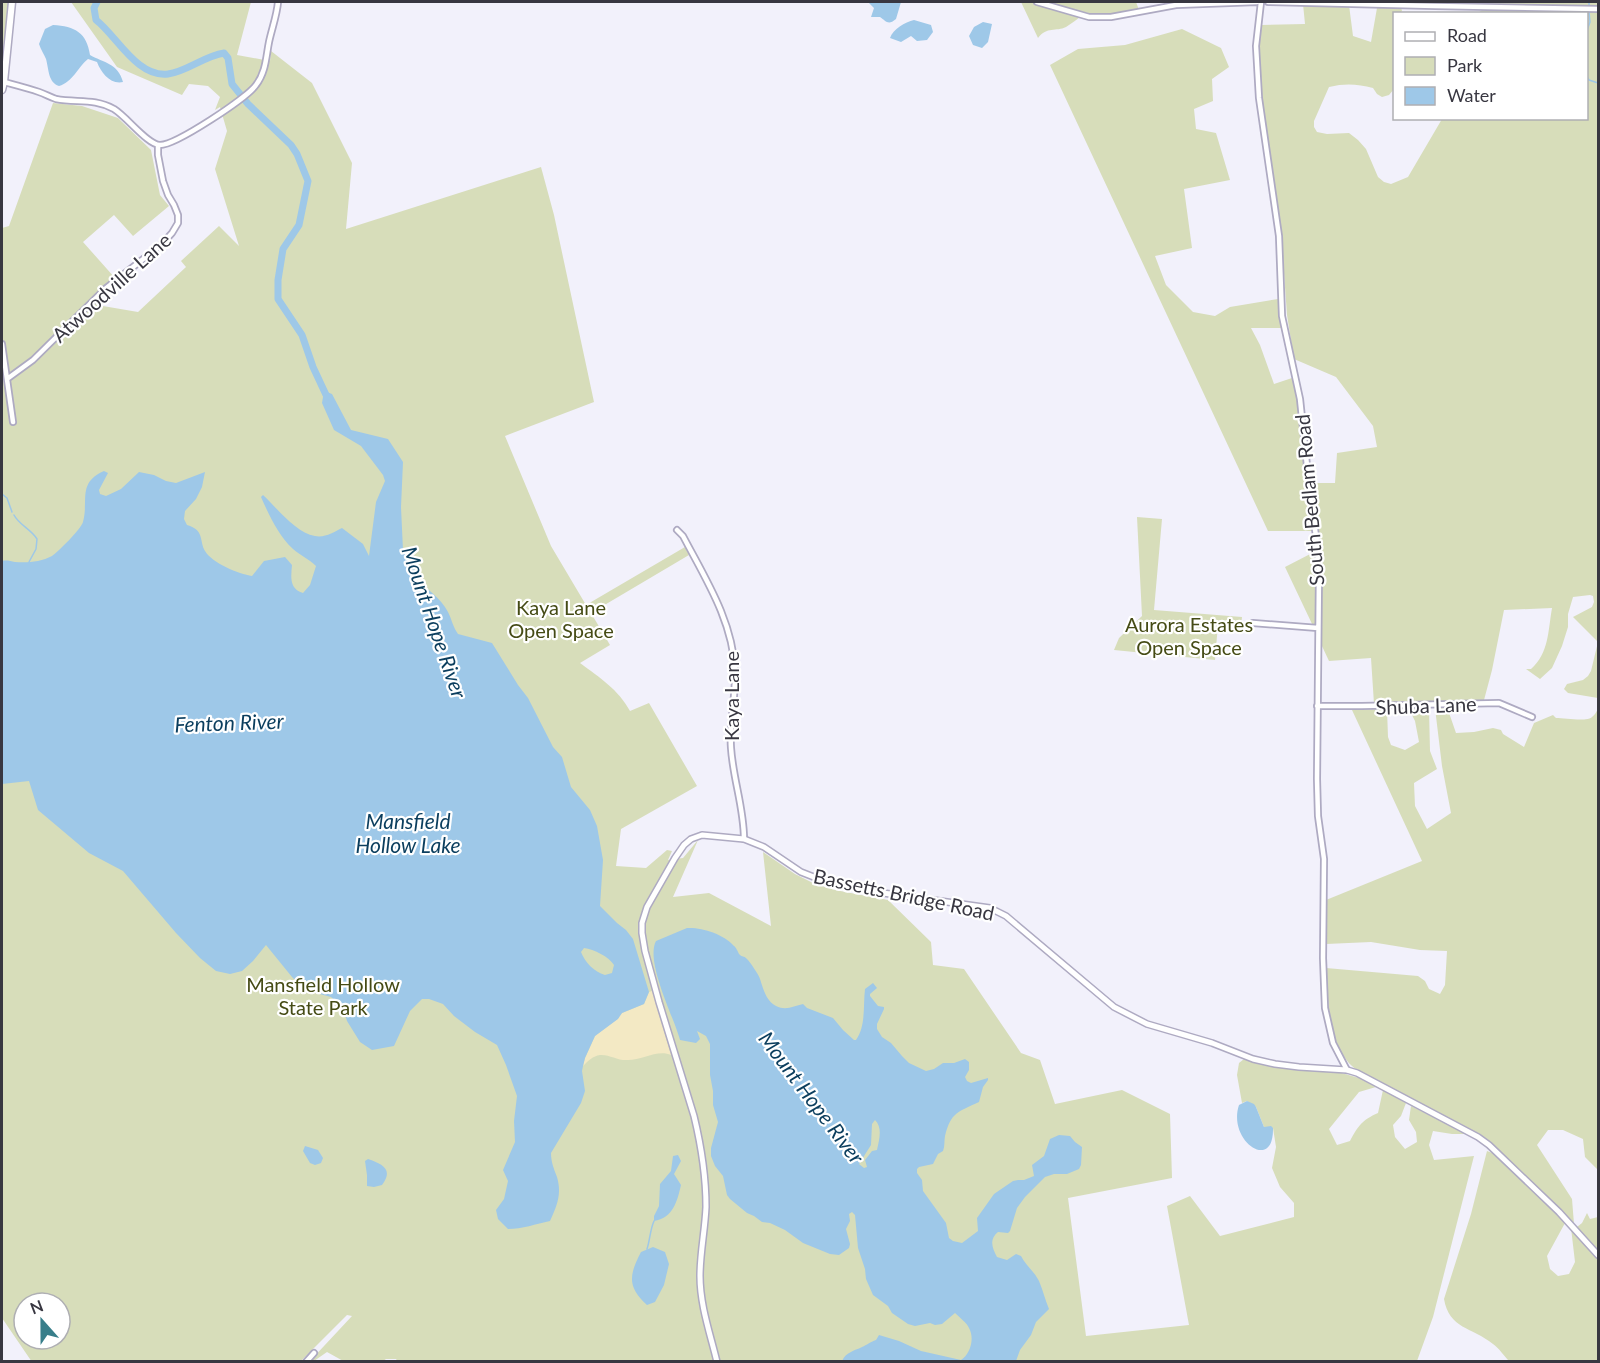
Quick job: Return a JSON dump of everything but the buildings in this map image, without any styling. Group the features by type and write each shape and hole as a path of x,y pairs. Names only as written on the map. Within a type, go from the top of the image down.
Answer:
{"main road":[{"path":"2,90 12,2"}],"street":[{"path":"4,82 55,99 85,100 103,104 124,116 150,142 158,145 168,143 179,139 231,105 258,82 266,65 278,2"},
{"path":"1036,2 1089,16 1111,17 1176,5 1259,2"},
{"name":"South Bedlam Road","path":"1259,2 1256,46 1259,98 1279,236 1282,316 1300,399 1317,542 1319,573 1318,816 1324,860 1325,1008 1333,1042 1347,1070"},
{"path":"1268,2 1599,9"},
{"name":"Atwoodville Lane","path":"7,379 33,360 105,289 161,245 178,224 178,215 163,181 158,145"},
{"path":"2,344 13,422"},
{"name":"Kaya Lane","path":"677,530 717,602 733,650 734,697 730,727 731,748 743,814 744,838"},
{"path":"1252,622 1318,628"},
{"name":"Shuba Lane","path":"1317,706 1499,703 1532,717"},
{"name":"Bassetts Bridge Road","path":"717,1362 700,1282 706,1206 698,1136 659,1002 643,938 642,923 647,907 675,858 691,839 702,835 744,838 764,847 801,872 824,881 883,893 990,908 1006,916 1114,1007 1148,1024 1212,1043 1253,1059 1275,1064 1347,1070 1365,1077 1489,1145 1559,1212 1599,1255"},
{"path":"306,1362 314,1353"}],"green space":[{"path":"2,2 9,2 2,61"},
{"name":"Mansfield Hollow State Park","path":"71,2 251,2 237,55 270,61 271,51 312,83 352,163 346,229 541,167 554,215 594,402 505,436 551,546 586,605 685,547 689,555 591,613 610,645 580,663 614,690 630,711 649,703 697,786 621,829 616,866 646,868 667,850 672,851 668,860 683,858 698,840 673,897 709,893 771,926 763,852 795,874 815,884 888,900 931,942 933,965 964,969 1021,1053 1040,1060 1055,1104 1122,1090 1170,1114 1172,1178 1068,1198 1086,1336 1189,1325 1167,1206 1190,1196 1220,1236 1294,1217 1294,1203 1280,1187 1272,1168 1276,1147 1273,1128 1264,1127 1256,1107 1247,1101 1242,1103 1237,1075 1239,1063 1244,1059 1281,1068 1338,1072 1359,1078 1376,1087 1359,1092 1329,1129 1337,1145 1350,1141 1361,1124 1378,1113 1383,1090 1406,1103 1401,1116 1393,1125 1395,1137 1405,1149 1417,1142 1416,1132 1409,1120 1411,1106 1467,1134 1433,1131 1429,1145 1434,1160 1474,1156 1433,1317 1417,1361 398,1362 396,1359 386,1359 345,1362 327,1352 314,1361 310,1361 352,1316 347,1315 301,1361 32,1362 24,1351 72,1351 72,1291 12,1291 12,1333 2,1318 2,228 9,226 53,103 82,106 118,118 151,150 160,195 169,206 133,236 114,215 83,242 115,278 91,298 97,305 138,312 186,267 181,261 219,226 239,246 215,169 227,131 220,107 215,110 220,97 208,86 189,84 182,95 117,67"},
{"path":"1021,2 1030,2 1080,17 1066,27 1048,31 1038,38"},
{"path":"1044,2 1136,2 1139,10 1100,16"},
{"path":"1462,2 1598,2 1598,642 1573,617 1592,607 1593,596 1573,597 1562,646 1552,668 1540,679 1526,669 1531,669 1537,663 1544,649 1552,608 1504,610 1484,700 1374,704 1371,658 1329,661 1321,644 1322,571 1312,483 1335,483 1337,453 1377,447 1373,426 1336,377 1294,359 1287,315 1281,231 1260,91 1261,25 1305,24 1303,4 1349,5 1353,36 1371,42 1377,8 1401,7 1401,12 1393,12 1393,90 1389,95 1382,97 1373,88 1346,85 1329,87 1314,121 1317,132 1349,133 1358,140 1366,149 1378,177 1384,182 1391,184 1408,177 1441,120 1588,120 1588,12 1479,12 1490,4 1460,4"},
{"path":"1182,29 1221,48 1229,67 1212,79 1213,101 1194,109 1196,129 1216,133 1230,180 1184,189 1192,248 1155,256 1166,285 1193,312 1215,316 1230,307 1278,299 1282,328 1251,328 1260,345 1274,384 1292,378 1298,403 1313,531 1268,531 1050,65 1078,49 1125,45"},
{"name":"Aurora Estates Open Space","path":"1137,517 1162,519 1154,610 1242,617 1241,626 1218,624 1215,660 1114,650 1119,638 1142,616"},
{"path":"1316,551 1317,626 1313,626 1285,567"},
{"path":"1598,642 1598,698 1568,693 1564,689 1567,684 1583,680 1591,671"},
{"path":"1447,707 1456,733 1493,728 1501,730 1503,734 1524,747 1534,723 1553,715 1556,718 1581,720 1594,715 1598,709 1598,1170 1585,1157 1583,1139 1563,1130 1548,1130 1537,1145 1572,1199 1574,1224 1488,1140 1357,1070 1340,1050 1331,1024 1326,968 1418,976 1425,981 1429,989 1440,994 1445,985 1447,951 1420,950 1371,942 1326,944 1326,900 1422,861 1352,710 1387,709 1388,737 1391,745 1405,750 1419,742 1415,721 1409,709 1429,709 1430,751 1437,769 1414,783 1415,806 1427,829 1451,813 1442,766 1435,708"},
{"path":"1487,1151 1495,1154 1565,1223 1547,1256 1550,1269 1558,1276 1569,1274 1575,1262 1571,1228 1598,1259 1598,1361 1509,1361 1485,1338 1456,1322 1447,1309 1444,1299 1471,1214"},
{"path":"1587,1213 1590,1219 1598,1217 1598,1253 1577,1227"}],"sand":[{"path":"652,991 671,1055 661,1053 624,1060 600,1055 583,1066 595,1036 622,1013 644,1004 649,992"}],"water":[{"path":"868,2 901,2 896,19 889,22 880,17 871,17 874,8"},
{"path":"914,20 931,25 933,32 927,40 917,41 911,36 901,42 890,38 900,26"},
{"path":"983,22 992,24 988,42 982,48 973,45 969,36 974,27"},
{"path":"53,25 68,27 79,32 86,41 90,55 114,67 123,82 114,82 104,74 97,62 88,59 68,81 59,86 55,84 51,79 39,44 45,29"},
{"name":"Mansfield Hollow Lake","path":"324,391 332,394 351,430 388,439 403,462 401,507 403,550 415,563 414,578 441,602 458,634 492,643 528,698 553,747 562,757 571,787 590,810 597,826 603,860 600,906 633,939 649,992 644,1004 622,1013 618,1019 595,1036 585,1058 582,1071 585,1091 581,1103 551,1153 559,1194 550,1221 508,1229 498,1219 496,1210 504,1199 508,1181 503,1170 515,1142 514,1121 517,1096 497,1045 475,1032 443,1004 422,999 410,1011 394,1046 372,1050 360,1042 347,1021 343,1008 331,997 305,990 266,945 242,971 230,974 216,971 176,933 123,871 89,853 38,810 29,781 2,784 2,561 34,562 55,554 83,522 87,487 90,481 104,471 108,473 99,490 100,494 106,496 121,489 139,472 176,483 205,472 202,487 196,499 185,511 184,519 187,525 199,533 208,555 226,567 252,576 264,561 285,557 292,565 293,586 303,593 310,585 316,566 293,549 283,538 261,497 263,495 294,525 308,534 322,536 342,528 363,544 369,556 376,502 385,481 361,446 334,430 322,403","holes":["584,948 609,959 614,965 612,973 605,975 590,966 581,952"]},
{"path":"687,928 705,930 718,935 730,942 741,956 746,958 759,977 767,998 773,1004 790,1008 803,1004 807,1008 833,1018 854,1040 863,1022 865,989 873,983 877,988 870,996 878,1006 884,1007 877,1029 882,1037 891,1043 909,1063 926,1071 943,1063 954,1063 965,1059 969,1062 969,1070 965,1077 967,1081 971,1083 988,1078 979,1102 953,1117 945,1136 943,1151 938,1154 933,1164 917,1169 922,1180 923,1191 946,1223 949,1238 953,1241 962,1243 978,1231 977,1218 994,1194 1013,1181 1034,1176 1032,1165 1044,1156 1050,1139 1059,1135 1070,1136 1082,1147 1079,1169 1067,1174 1045,1177 1017,1208 1010,1231 1008,1233 998,1232 992,1241 997,1257 1007,1260 1016,1254 1021,1256 1039,1281 1049,1309 1036,1322 1016,1361 842,1361 848,1354 876,1340 879,1335 921,1351 961,1360 971,1346 971,1332 967,1324 955,1313 942,1324 930,1323 915,1326 908,1324 873,1295 866,1279 858,1248 855,1215 852,1212 849,1214 850,1221 846,1229 849,1248 839,1255 830,1254 803,1243 785,1230 762,1222 730,1199 723,1176 711,1156 718,1122 713,1105 710,1044 706,1036 697,1031 700,1039 696,1043 680,1040 657,975 654,962 656,941","holes":["875,1120 880,1134 877,1150 872,1151 865,1160 867,1167 864,1168 859,1164 871,1145 872,1124"]},
{"path":"1247,1101 1256,1107 1264,1127 1273,1128 1271,1141 1266,1148 1260,1150 1252,1147 1239,1130 1237,1118 1239,1105"},
{"path":"305,1146 318,1150 323,1158 321,1163 315,1165 310,1163 303,1151"},
{"path":"678,1155 681,1161 674,1174 681,1185 676,1203 670,1213 654,1221 659,1206 660,1184 671,1171 673,1156"},
{"path":"368,1159 382,1165 387,1171 382,1185 367,1186 365,1161"},
{"path":"653,1247 665,1252 669,1264 664,1285 655,1302 647,1305 633,1286 632,1274 641,1252"}],"waterway":[{"name":"Mount Hope River","path":"97,2 94,8 96,20 137,63 146,69 157,73 175,73 209,57 224,53 228,58 232,84 248,104 291,145 297,154 308,181 299,225 283,249 278,280 278,299 302,335 327,397"},
{"path":"1588,28 1589,12"},
{"path":"1588,78 1598,83"},
{"path":"2,494 7,498 12,512"},
{"path":"14,515 37,539 36,549 29,562"},
{"path":"647,1249 654,1221"}],"park label":[{"name":"Kaya Lane Open Space","path":"561,618"}],"water label":[{"name":"Fenton River","path":"229,722"}]}
